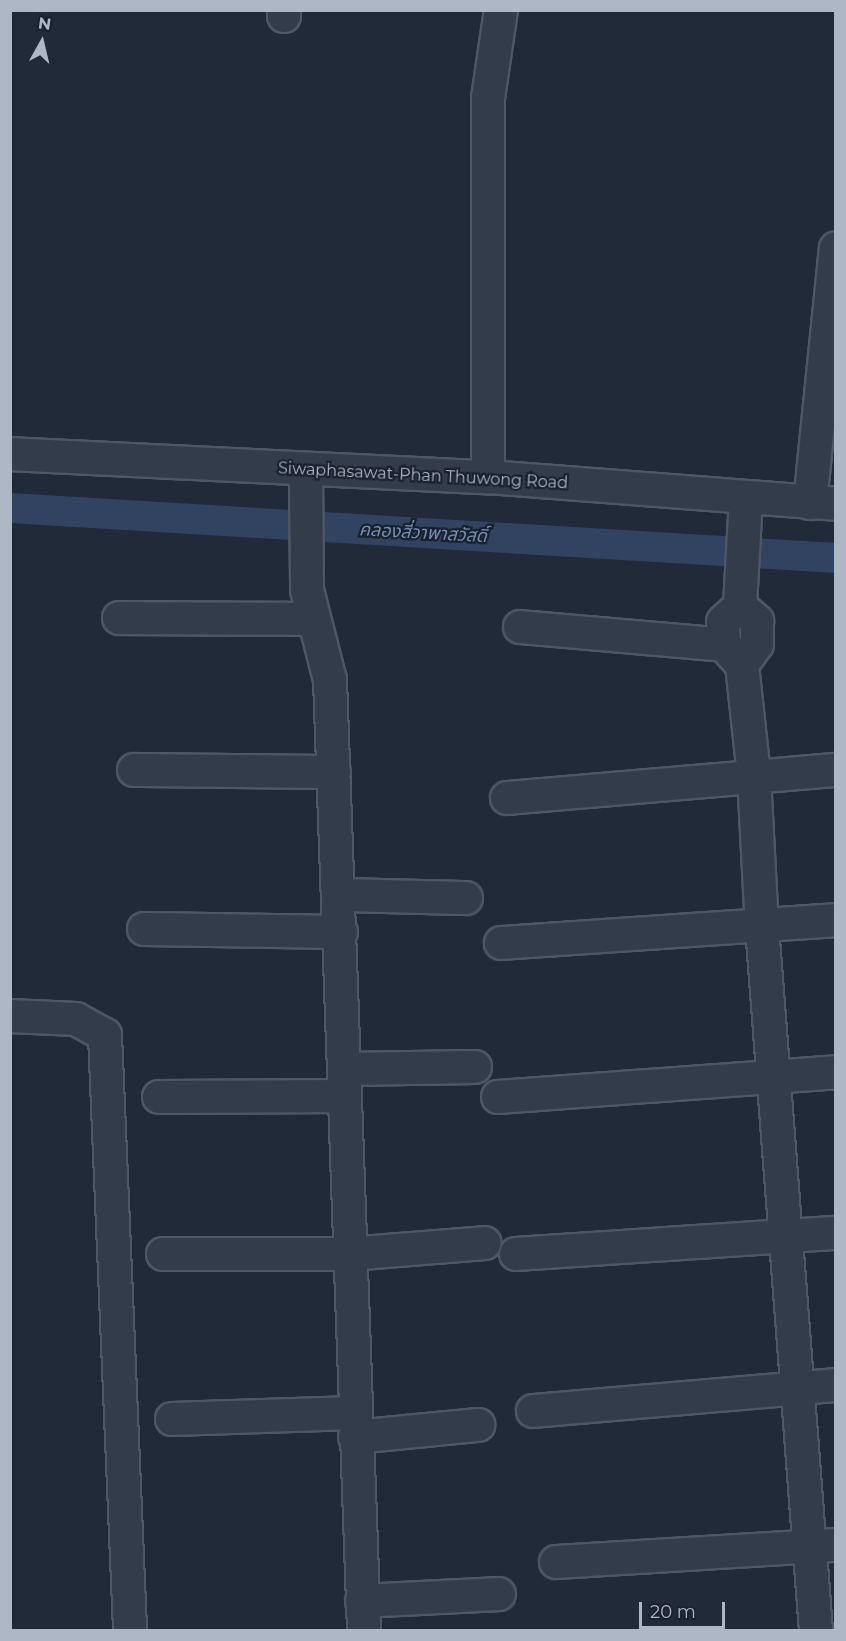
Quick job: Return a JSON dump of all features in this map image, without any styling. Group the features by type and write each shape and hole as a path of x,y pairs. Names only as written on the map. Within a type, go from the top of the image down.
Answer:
{"street":[{"path":"488,477 488,98 501,10"},
{"path":"823,504 836,248"},
{"name":"Siwaphasawat-Phan Thuwong Road","path":"10,454 305,483 488,477 745,511 823,504"},
{"path":"305,483 310,605 330,680 340,894 349,1254 363,1616 499,1594"},
{"path":"520,627 733,655 757,644 757,621 740,600 745,511"},
{"path":"119,618 310,605"},
{"path":"733,655 754,776 762,927 798,1389 822,1546 816,1630"},
{"path":"134,770 334,772"},
{"path":"507,798 836,770"},
{"path":"340,894 466,898"},
{"path":"501,943 762,927 836,920"},
{"path":"144,930 341,932"},
{"path":"10,1016 76,1019 105,1035 130,1630"},
{"path":"159,1097 345,1083 475,1067"},
{"path":"498,1096 836,1072"},
{"path":"516,1254 836,1233"},
{"path":"163,1254 349,1254 485,1242"},
{"path":"532,1411 836,1385"},
{"path":"172,1419 355,1425 478,1425"},
{"path":"556,1562 822,1546"}],"waterway":[{"name":"คลองสี่วาพาสวัสดิ์","path":"10,508 836,558"}]}
